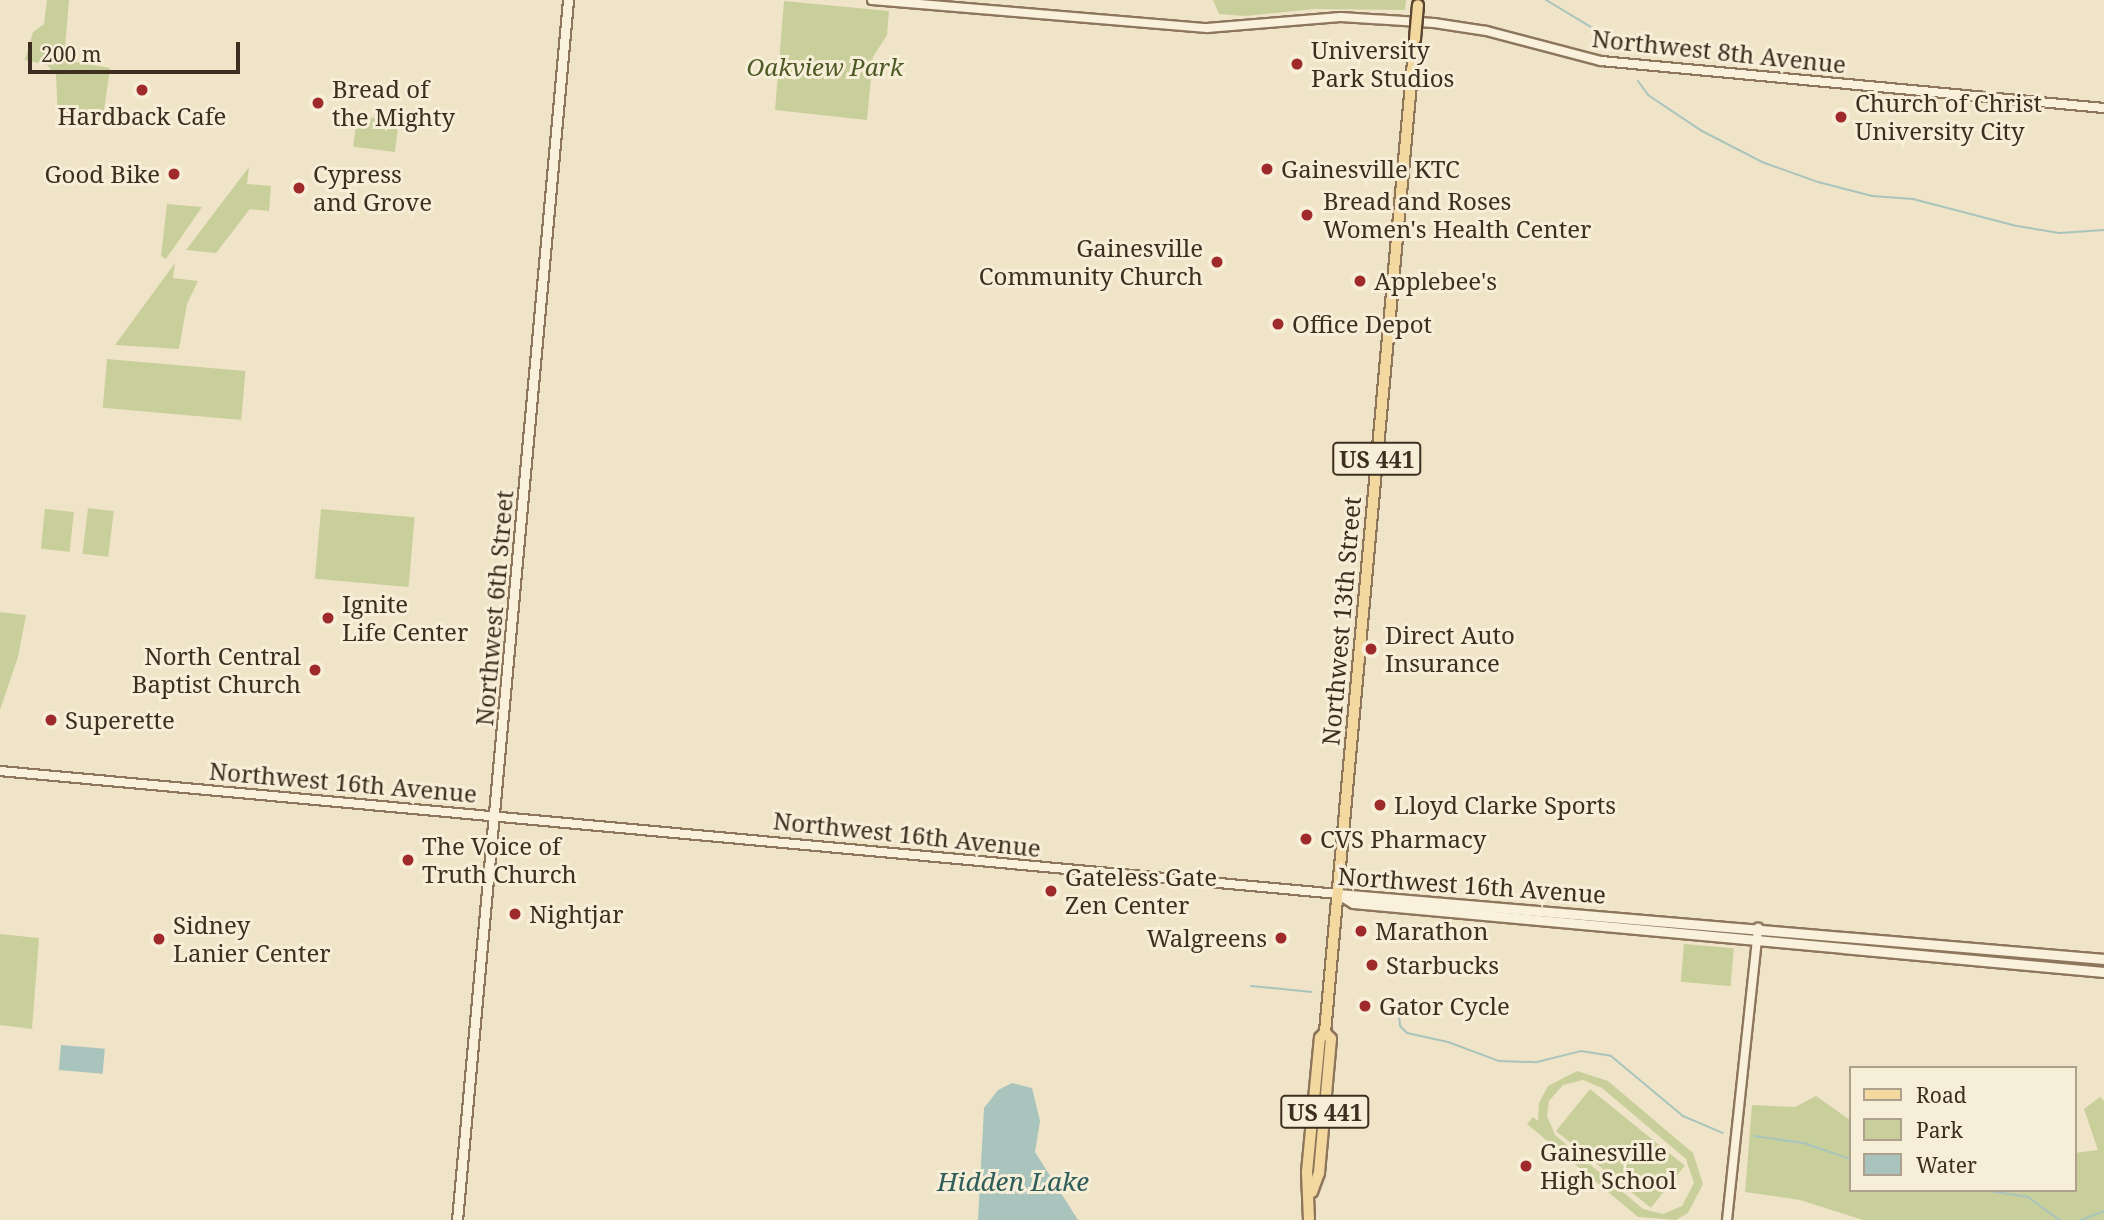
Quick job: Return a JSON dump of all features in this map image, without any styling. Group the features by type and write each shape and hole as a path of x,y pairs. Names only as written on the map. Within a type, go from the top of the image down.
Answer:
{"main road":[{"name":"Northwest 6th Street","path":"457,1220 568,0"},
{"name":"Northwest 13th Street","path":"1309,1220 1311,1192 1307,1172 1314,1093 1320,1038 1325,1032 1418,2"},
{"name":"Northwest 16th Avenue","path":"1338,894 1548,909 2104,959"},
{"name":"Northwest 16th Avenue","path":"1338,894 1353,903 2104,972"},
{"path":"1545,921 1548,909"},
{"path":"1622,928 1625,916"},
{"name":"Northwest 13th Street","path":"1311,1192 1319,1173 1331,1040 1325,1032"},
{"path":"1314,1093 1318,1101 1314,1158 1319,1173"}],"street":[{"name":"Northwest 8th Avenue","path":"872,0 1198,28 1341,17 1434,23 1644,66 2104,107"},
{"name":"Northwest 16th Avenue","path":"0,771 494,814 1338,894"},
{"path":"1727,1220 1758,928"}],"green space":[{"path":"47,0 69,0 64,60 110,68 102,124 58,119 56,75 47,65 25,60 33,32 44,24"},
{"path":"1213,0 1406,0 1405,10 1315,9 1245,16 1219,14"},
{"name":"Oakview Park","path":"784,1 889,11 887,35 873,57 867,120 775,110"},
{"path":"357,116 399,121 395,152 353,147"},
{"path":"249,167 247,184 271,186 269,211 250,209 216,253 186,250"},
{"path":"167,204 202,207 166,259 161,256"},
{"path":"175,263 173,278 198,281 187,304 179,349 115,345"},
{"path":"107,359 245,371 241,420 103,408"},
{"path":"88,508 114,511 108,557 82,554"},
{"path":"45,509 74,512 70,552 41,549"},
{"path":"321,509 415,517 409,587 315,579"},
{"path":"0,612 26,615 18,657 0,710"},
{"path":"0,934 39,938 32,1029 0,1025"},
{"path":"1684,944 1734,948 1730,986 1681,982"},
{"path":"1577,1071 1608,1081 1693,1153 1703,1184 1688,1213 1676,1220 1638,1217 1527,1124 1533,1117 1538,1121 1539,1103 1548,1086","holes":["1583,1080 1602,1088 1686,1159 1694,1183 1682,1206 1663,1214 1643,1209 1555,1135 1547,1116 1549,1101 1563,1085"]},
{"path":"1590,1089 1685,1166 1651,1208 1556,1131"},
{"path":"1816,1096 1848,1119 1848,1192 2076,1192 2076,1153 2098,1150 2084,1109 2100,1097 2104,1101 2104,1220 1863,1220 1800,1200 1745,1192 1752,1105 1795,1107"}],"water":[{"path":"61,1045 105,1049 103,1074 59,1070"},
{"name":"Hidden Lake","path":"1012,1083 1032,1088 1040,1121 1035,1152 1078,1220 978,1220 984,1108 998,1090"}],"waterway":[{"path":"1546,0 1611,39 1616,48"},
{"path":"1638,81 1648,95 1702,131 1762,162 1818,182 1872,196 1913,199 2017,226 2059,233 2104,230"},
{"path":"1251,986 1312,992"},
{"path":"1397,1000 1400,1026 1407,1033 1448,1042 1499,1061 1537,1062 1581,1051 1611,1056 1683,1116 1723,1133"},
{"path":"1754,1136 1804,1143 1848,1158"},
{"path":"1996,1192 2028,1197 2060,1220"},
{"path":"2081,1220 2104,1211"}],"place":[{"name":"University Park Studios","path":"1297,64"},
{"name":"Hardback Cafe","path":"142,90"},
{"name":"Bread of the Mighty","path":"318,103"},
{"name":"Church of Christ University City","path":"1841,117"},
{"name":"Gainesville KTC","path":"1267,169"},
{"name":"Good Bike","path":"174,174"},
{"name":"Cypress and Grove","path":"299,188"},
{"name":"Bread and Roses Women's Health Center","path":"1307,215"},
{"name":"Gainesville Community Church","path":"1217,262"},
{"name":"Applebee's","path":"1360,281"},
{"name":"Office Depot","path":"1278,324"},
{"name":"Ignite Life Center","path":"328,618"},
{"name":"Direct Auto Insurance","path":"1371,649"},
{"name":"North Central Baptist Church","path":"315,670"},
{"name":"Superette","path":"51,720"},
{"name":"Lloyd Clarke Sports","path":"1380,805"},
{"name":"CVS Pharmacy","path":"1306,839"},
{"name":"The Voice of Truth Church","path":"408,860"},
{"name":"Gateless Gate Zen Center","path":"1051,891"},
{"name":"Nightjar","path":"515,914"},
{"name":"Marathon","path":"1361,931"},
{"name":"Walgreens","path":"1281,938"},
{"name":"Sidney Lanier Center","path":"159,939"},
{"name":"Starbucks","path":"1372,965"},
{"name":"Gator Cycle","path":"1365,1006"},
{"name":"Gainesville High School","path":"1526,1166"}]}
